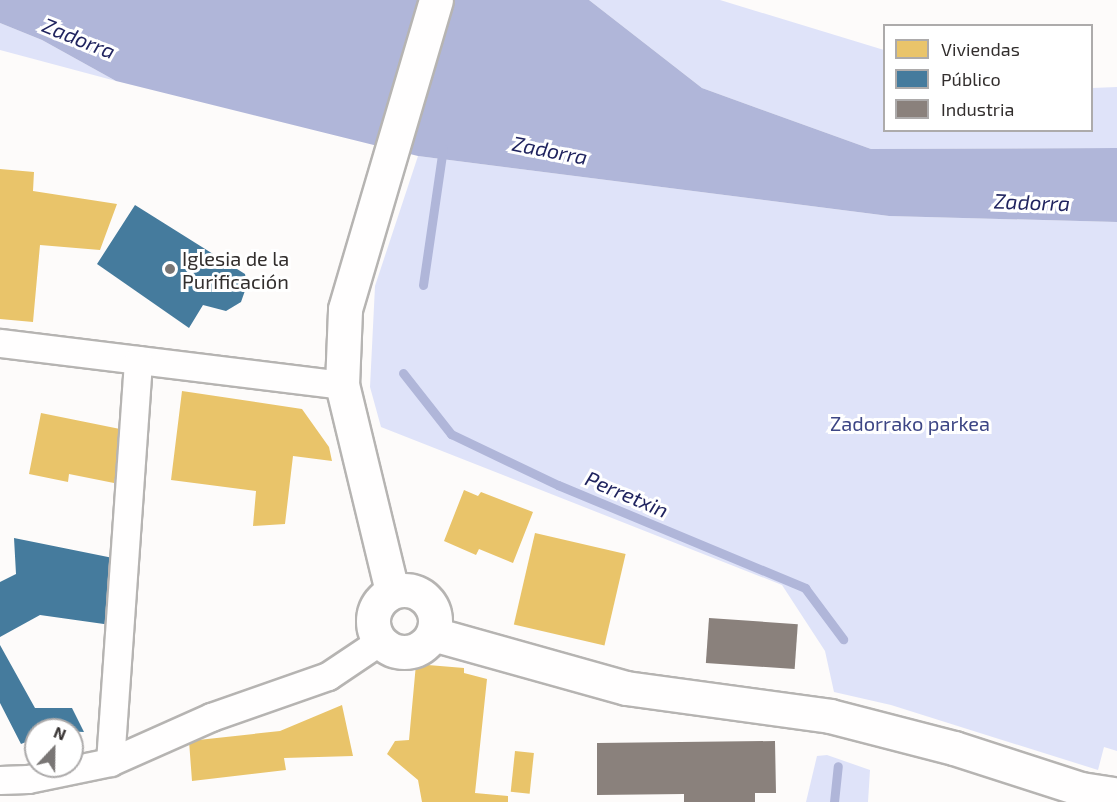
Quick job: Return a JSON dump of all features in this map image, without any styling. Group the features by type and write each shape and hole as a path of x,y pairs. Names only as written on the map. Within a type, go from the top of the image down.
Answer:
{"street":[{"path":"392,591 342,385 345,309 436,0"},
{"path":"0,343 342,385"},
{"path":"110,762 138,360"},
{"path":"411,590 427,599 436,615 433,634 419,649 398,652 380,641 373,628 373,613 380,600 392,591 411,590"},
{"path":"433,634 626,688 830,716 954,748 1086,796 1117,795"},
{"path":"0,780 28,791 110,762 211,717 328,676 380,641"}],"green space":[{"path":"589,0 720,0 883,50 883,132 1093,132 1093,88 1117,87 1117,148 871,149 702,88"},
{"path":"0,23 42,40 116,81 0,50"},
{"name":"Zadorrako parkea","path":"418,156 889,216 1117,222 1117,751 1104,747 1098,770 891,705 834,692 825,651 782,585 381,427 370,387 375,286"},
{"path":"827,755 870,770 868,802 806,802 817,756"}],"water":[{"name":"Zadorra","path":"0,0 589,0 702,88 871,149 1117,148 1117,222 889,216 418,156 116,81 42,40 0,23"}],"building: Viviendas":[{"path":"0,169 34,172 33,191 117,204 100,250 40,245 33,322 0,319"},
{"path":"182,391 302,409 329,447 332,461 293,456 285,524 253,526 256,491 171,480"},
{"path":"41,413 125,430 114,483 69,474 68,482 29,474"},
{"path":"464,490 478,496 481,492 533,512 513,563 479,549 476,555 444,541"},
{"path":"535,533 626,554 604,646 514,625"},
{"path":"416,664 464,668 464,673 487,679 475,793 508,796 508,802 422,802 418,780 387,754 395,741 409,740"},
{"path":"342,705 353,756 284,758 286,770 192,781 189,741 280,731"},
{"path":"515,751 534,753 530,794 511,792"}],"building: Público":[{"name":"Iglesia de la Purificación","path":"135,205 245,274 247,285 241,302 226,311 203,305 189,328 97,264"},
{"path":"14,538 113,558 111,625 40,615 0,637 0,582 16,574"},
{"path":"0,645 35,708 72,708 77,718 24,718 24,743 21,744 0,703"}],"building: Industria":[{"path":"709,618 798,624 795,669 706,663"},
{"path":"775,741 776,793 755,793 755,802 684,802 684,794 597,795 597,743"}],"waterway":[{"name":"Perretxin","path":"423,285 443,148"},
{"name":"Perretxin","path":"403,373 451,434 558,485 805,588 843,639"},
{"name":"Perretxin","path":"834,802 838,766"}],"place":[{"name":"Iglesia de la Purificación","path":"170,269"}]}
